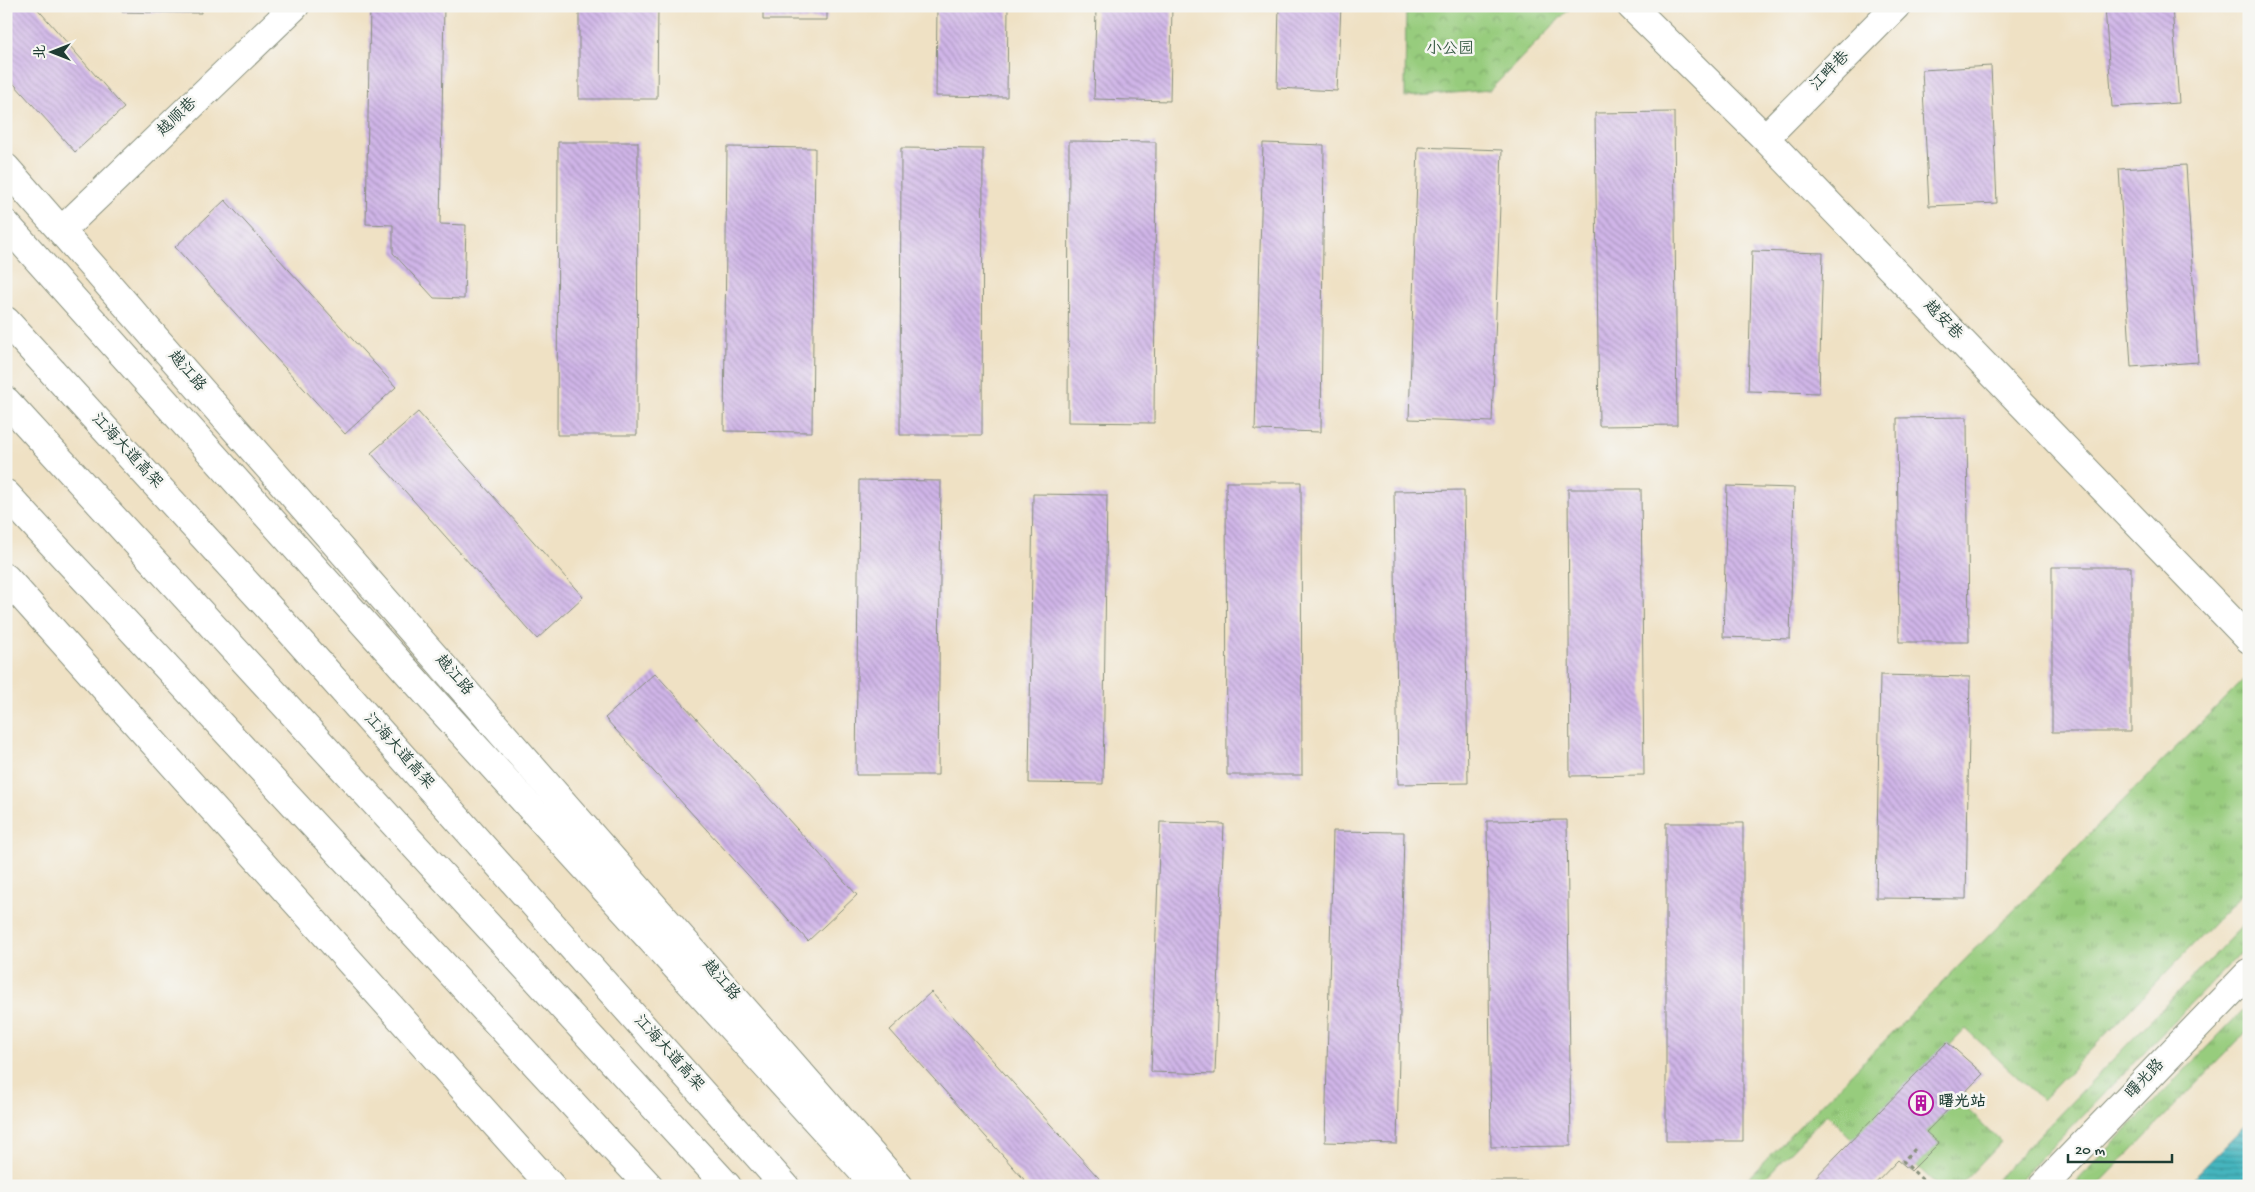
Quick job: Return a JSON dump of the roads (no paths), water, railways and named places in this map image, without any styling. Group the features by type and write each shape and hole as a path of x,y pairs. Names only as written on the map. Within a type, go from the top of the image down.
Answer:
{"main road":[{"name":"越顺巷","path":"62,230 295,6"},
{"name":"越安巷","path":"1631,6 1765,138 2249,639"},
{"name":"江畔巷","path":"1765,138 1896,6"},
{"name":"越江路","path":"6,168 899,1186"},
{"path":"6,224 437,705 876,1186"},
{"name":"江海大道高架","path":"6,321 292,633 785,1186"},
{"path":"6,401 727,1186"},
{"path":"6,494 649,1186"},
{"path":"6,578 551,1186"},
{"name":"曙光路","path":"2043,1186 2249,973"}],"water":[{"path":"2249,1122 2249,1186 2185,1186"}],"place":[{"name":"曙光站","path":"1921,1103"}],"park label":[{"name":"小公园","path":"1450,50"}]}
